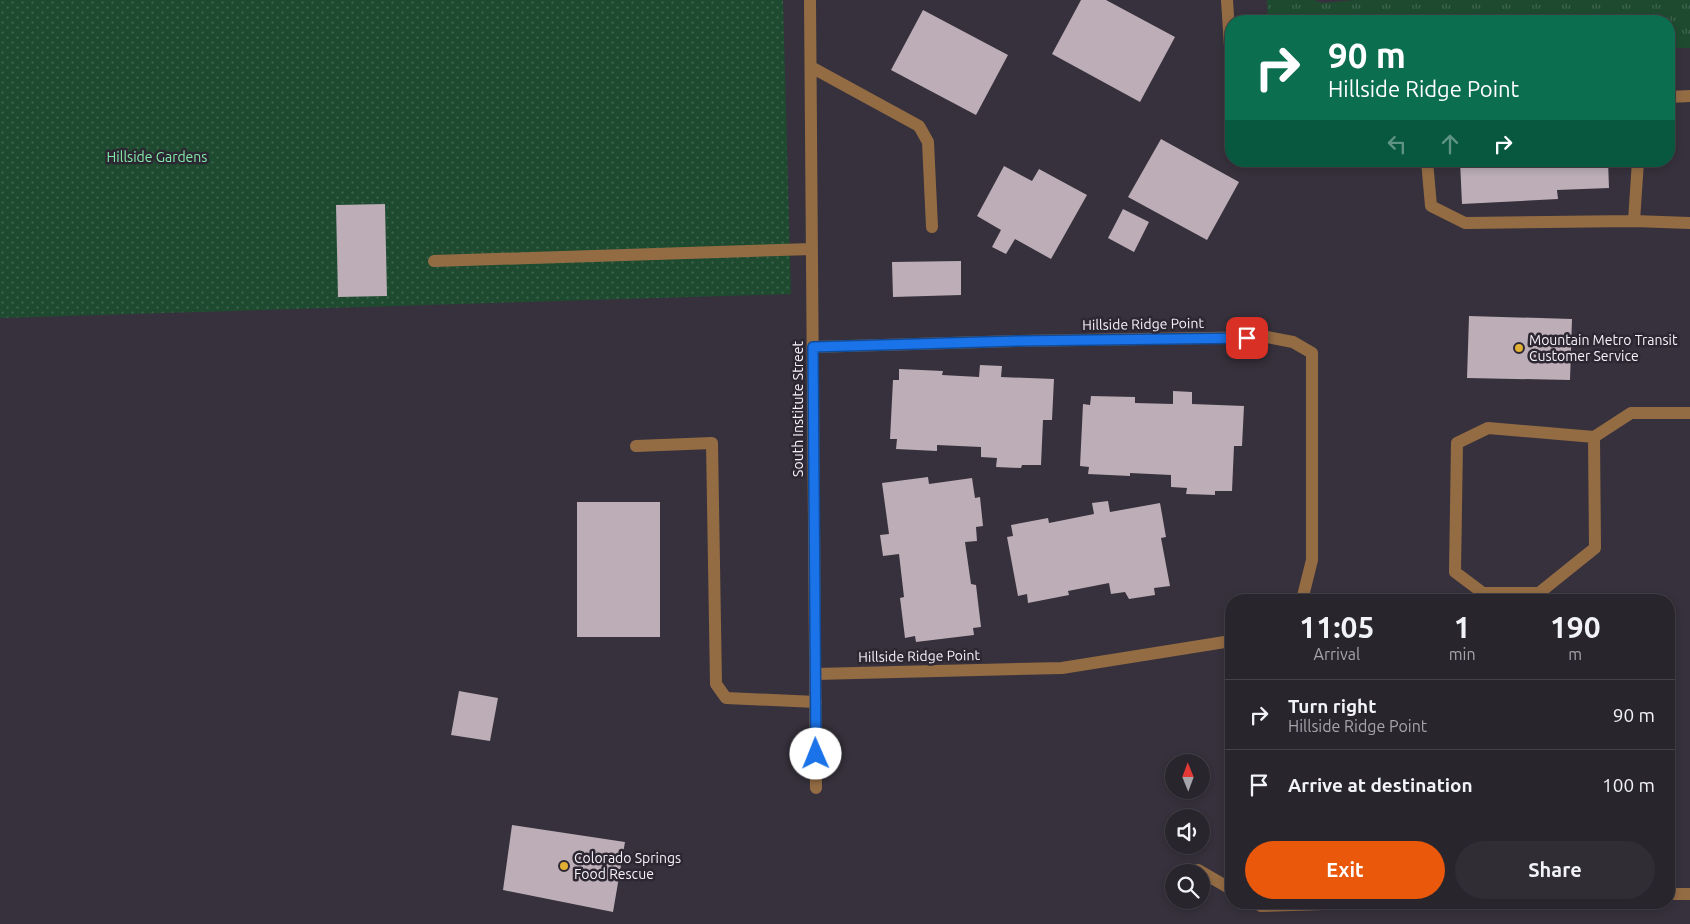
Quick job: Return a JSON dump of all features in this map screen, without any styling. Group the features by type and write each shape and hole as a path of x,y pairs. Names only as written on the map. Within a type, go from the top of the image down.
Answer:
{"street":[{"name":"South Institute Street","path":"810,0 816,788"},
{"path":"1227,0 1228,15"},
{"path":"811,67 919,126 928,142 932,227"},
{"path":"1675,97 1690,96"},
{"path":"1428,167 1431,206 1465,223 1634,221 1690,223"},
{"path":"1634,221 1638,167"},
{"path":"434,261 812,249"},
{"name":"Hillside Ridge Point","path":"813,347 1266,337 1293,342 1312,353 1312,560 1304,594"},
{"path":"1594,437 1595,548 1539,593 1483,593 1455,572 1457,443 1488,428 1594,437 1631,413 1690,413"},
{"path":"636,446 712,443 716,684 726,698 816,702"},
{"name":"Hillside Ridge Point","path":"816,674 1062,668 1225,642"},
{"path":"1210,877 1225,886"},
{"path":"1675,894 1690,894"}],"green space":[{"name":"Hillside Gardens","path":"0,0 783,0 791,294 0,318"},
{"path":"1267,0 1314,0 1322,3 1355,0 1690,0 1690,48 1675,48 1675,15 1268,15"}],"building":[{"path":"1081,0 1106,0 1175,37 1140,102 1052,54"},
{"path":"923,10 1008,55 976,115 891,70"},
{"path":"1161,139 1239,182 1207,240 1128,197"},
{"path":"1004,166 1032,181 1039,169 1087,195 1051,259 1015,239 1006,254 992,247 1001,230 977,216"},
{"path":"1460,167 1608,167 1609,188 1557,190 1558,199 1462,204"},
{"path":"385,204 387,296 338,297 336,205"},
{"path":"1123,209 1149,222 1134,252 1108,238"},
{"path":"961,261 961,295 893,297 892,262"},
{"name":"Mountain Metro Transit Customer Service","path":"1469,316 1572,319 1570,380 1467,378"},
{"path":"980,365 1002,366 1001,377 1054,379 1052,420 1043,420 1041,465 1022,465 1021,468 996,467 997,458 981,457 981,447 937,445 937,451 896,449 897,439 890,439 893,380 899,380 899,369 943,371 942,375 979,377"},
{"path":"1173,391 1192,392 1192,404 1244,406 1242,446 1234,446 1232,491 1215,491 1215,495 1186,494 1187,488 1171,487 1171,475 1130,473 1130,476 1088,474 1089,467 1080,466 1083,404 1090,405 1091,396 1135,397 1135,403 1173,404"},
{"path":"928,477 929,484 972,478 975,498 980,497 983,526 976,527 977,541 965,542 971,584 976,585 981,627 973,628 974,635 916,642 915,636 905,638 900,598 904,597 899,554 883,556 880,535 889,534 882,483"},
{"path":"1108,501 1110,512 1160,503 1166,537 1161,538 1170,586 1154,588 1155,595 1129,599 1125,592 1111,594 1109,583 1068,591 1069,595 1028,603 1027,594 1018,596 1007,537 1013,536 1011,525 1048,518 1049,523 1094,514 1092,503"},
{"path":"577,502 660,502 660,637 577,637"},
{"path":"459,691 498,698 490,741 451,735"},
{"name":"Colorado Springs Food Rescue","path":"512,825 625,842 613,912 503,890"}],"place":[{"name":"Mountain Metro Transit Customer Service","path":"1519,348"},
{"name":"Colorado Springs Food Rescue","path":"564,866"}],"route":[{"path":"816,754 813,347 1017,341 1247,338"}]}
